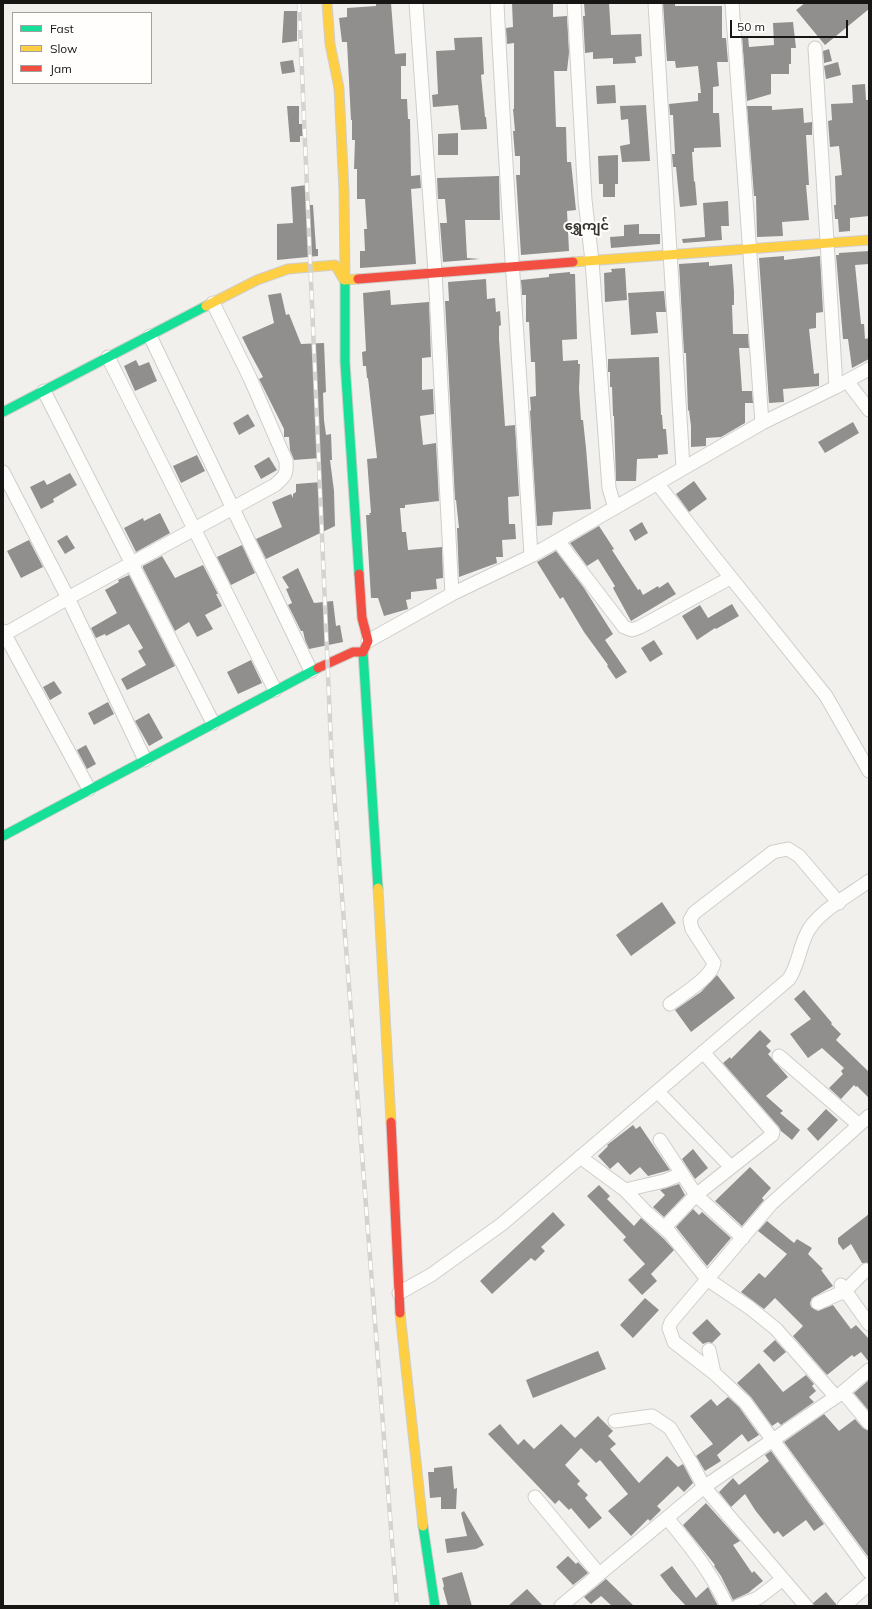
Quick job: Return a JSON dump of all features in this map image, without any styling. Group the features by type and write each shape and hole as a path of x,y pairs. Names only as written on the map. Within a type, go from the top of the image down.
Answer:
{"street":[{"path":"327,3 330,44 339,88 344,191 345,362 365,646 384,976 399,1293 419,1498 435,1606"},
{"path":"416,3 435,272 452,594"},
{"path":"497,3 531,556"},
{"path":"574,3 585,200 592,261 609,488 615,508"},
{"path":"655,3 683,468"},
{"path":"732,3 738,98 751,248 758,380 762,423"},
{"path":"815,48 826,242 842,384 869,410"},
{"path":"344,280 826,242 869,240"},
{"path":"3,412 257,280 288,269 334,266 344,280"},
{"path":"89,790 4,632 275,485 287,472 286,461 250,378 213,303"},
{"path":"150,336 311,671"},
{"path":"108,357 275,690"},
{"path":"3,836 311,671 365,646 452,594 531,556 558,541 762,423 842,384 869,369"},
{"path":"44,391 213,723"},
{"path":"3,472 68,598 145,760"},
{"path":"657,483 730,578 826,696 869,771"},
{"path":"558,541 624,627 632,630 730,578"},
{"path":"670,1004 708,975 713,968 714,963 712,959 692,929 690,920 694,913 773,852 788,849 799,856 839,903"},
{"path":"399,1293 431,1275 502,1224 789,979 796,969 806,935 814,922 869,881"},
{"path":"664,1228 696,1195 772,1135 773,1132 703,1052"},
{"path":"779,1056 859,1125"},
{"path":"658,1092 731,1168"},
{"path":"869,1116 771,1204 671,1322 669,1328 674,1342 714,1373 745,1402 869,1572"},
{"path":"660,1140 696,1195 743,1238"},
{"path":"580,1157 624,1190 670,1233 707,1279 750,1308 776,1329 869,1423"},
{"path":"624,1190 664,1181 682,1174"},
{"path":"818,1303 842,1288 866,1270"},
{"path":"842,1288 869,1324"},
{"path":"709,1350 714,1373"},
{"path":"561,1606 704,1487 839,1394 869,1370"},
{"path":"615,1422 652,1416 670,1428 704,1487 806,1606"},
{"path":"535,1497 599,1574"},
{"path":"667,1518 700,1558 727,1606"},
{"path":"738,1606 758,1598 783,1579"},
{"path":"844,1606 869,1584"}],"building":[{"path":"376,3 391,3 395,54 406,53 406,66 401,66 401,99 407,99 408,119 410,119 411,176 420,175 421,188 411,189 416,264 360,268 360,251 365,251 364,229 367,229 365,199 357,199 357,169 354,169 355,140 352,140 347,42 342,42 339,18 347,17 347,8 376,6"},
{"path":"512,3 553,3 553,17 567,16 569,53 567,71 554,71 556,127 566,127 567,162 571,162 576,210 567,211 569,251 521,255 516,175 520,175 520,156 515,156 513,131 515,131 513,109 514,43 507,44 506,28 513,27"},
{"path":"584,3 609,3 611,35 641,34 642,56 635,57 636,63 613,64 613,58 593,59 593,52 585,53 583,16 585,16"},
{"path":"663,3 675,3 675,6 722,6 722,38 726,38 728,62 717,62 719,86 713,87 713,113 719,113 721,147 694,148 694,152 692,152 697,205 680,207 676,167 673,167 672,154 675,154 673,115 670,115 669,104 698,101 698,93 701,93 698,66 676,68 675,61 667,61"},
{"path":"805,3 869,3 869,9 825,45 796,10"},
{"path":"284,11 297,11 297,41 282,43"},
{"path":"793,22 796,48 791,48 791,64 789,64 789,74 771,74 771,94 747,101 742,37 748,36 749,47 774,45 773,23"},
{"path":"482,37 484,74 481,75 487,129 461,130 458,105 433,107 432,95 438,94 436,51 455,50 454,38"},
{"path":"829,49 832,61 824,63 823,51"},
{"path":"293,60 295,72 282,74 280,62"},
{"path":"838,62 841,75 826,79 824,66"},
{"path":"865,84 866,100 869,100 869,216 850,218 850,231 839,232 838,219 835,219 834,205 836,205 835,176 842,175 839,146 830,147 828,121 832,120 831,104 853,103 852,85"},
{"path":"615,85 616,103 597,104 596,86"},
{"path":"646,105 650,161 622,162 620,146 630,144 628,119 621,120 620,106"},
{"path":"287,106 299,106 299,124 302,124 303,136 300,136 300,142 290,142"},
{"path":"747,106 772,106 772,110 803,108 804,123 812,122 812,135 806,135 809,185 806,185 809,220 782,222 783,236 757,237 756,196 754,196"},
{"path":"458,133 458,155 438,155 438,134"},
{"path":"618,155 618,184 615,184 615,197 603,197 603,184 599,184 598,156"},
{"path":"499,176 500,220 465,220 467,258 480,259 443,262 440,223 447,223 445,199 438,199 437,178"},
{"path":"307,185 310,205 313,205 316,249 318,249 318,256 277,260 277,224 293,223 291,187"},
{"path":"728,201 729,226 721,226 722,240 683,243 682,239 705,237 703,203"},
{"path":"639,224 639,234 660,234 660,244 611,248 610,237 624,236 624,225"},
{"path":"869,251 869,264 855,265 861,324 864,324 865,339 869,338 869,359 852,368 848,339 843,339 836,255 839,255 839,253"},
{"path":"784,256 784,260 820,256 823,312 816,313 816,328 809,329 814,374 819,373 819,386 783,389 784,402 769,403 759,258"},
{"path":"709,262 709,266 732,264 734,292 734,305 732,305 733,334 748,334 749,348 739,348 742,391 752,391 753,403 745,403 745,423 721,437 706,438 706,446 691,447 691,426 689,410 688,411 686,353 684,353 679,264"},
{"path":"625,268 627,300 605,302 604,273 612,272 611,269"},
{"path":"570,272 570,274 575,274 577,339 562,340 563,361 578,360 578,364 580,364 579,389 581,420 583,420 591,509 553,512 552,525 537,526 530,411 530,397 536,396 535,362 531,362 529,322 526,322 526,295 522,295 521,280 549,277 549,274"},
{"path":"486,279 487,299 495,298 496,312 500,311 501,325 499,326 499,339 505,426 515,425 519,496 508,497 509,524 515,524 516,539 502,540 503,557 496,557 497,563 459,577 457,528 459,528 455,500 445,301 449,301 448,282"},
{"path":"390,290 391,305 429,302 431,357 422,358 422,390 433,389 434,414 420,416 423,445 436,443 439,501 405,505 405,508 400,508 402,532 406,532 408,550 442,547 443,578 436,579 437,589 411,592 411,599 406,600 408,609 384,616 378,598 371,598 366,515 370,515 369,513 371,513 367,459 377,458 368,378 366,366 363,366 362,352 366,351 363,293"},
{"path":"664,291 666,312 656,312 658,333 631,335 628,293"},
{"path":"281,293 286,315 289,314 301,344 324,343 326,392 323,393 324,420 326,435 331,434 332,460 330,460 334,491 335,526 266,559 256,539 282,527 272,502 291,494 293,498 293,494 296,492 296,484 321,482 320,458 294,460 290,450 289,437 284,437 284,429 259,379 263,377 242,337 274,323 268,295"},
{"path":"659,357 661,415 663,429 666,429 668,454 658,455 658,458 637,459 636,481 616,481 614,416 612,387 610,387 610,372 608,372 608,359"},
{"path":"136,360 139,366 149,362 157,381 135,391 124,366"},
{"path":"248,414 255,426 239,435 233,423"},
{"path":"853,422 859,433 825,453 818,442"},
{"path":"197,455 205,471 181,483 173,466"},
{"path":"269,457 277,470 261,479 254,466"},
{"path":"70,473 77,485 53,499 54,502 41,509 30,487 44,480 47,485"},
{"path":"694,481 707,499 689,512 676,494"},
{"path":"160,513 170,533 136,552 124,528 143,518 144,521"},
{"path":"642,522 648,533 635,541 629,530"},
{"path":"599,526 614,549 612,550 638,590 640,589 643,595 668,582 676,594 631,621 613,588 615,586 598,559 587,566 570,543"},
{"path":"67,535 75,548 65,554 57,541"},
{"path":"29,540 43,567 21,578 7,551"},
{"path":"242,545 255,573 231,585 217,557"},
{"path":"556,551 584,588 613,634 605,640 627,672 616,679 607,666 608,665 584,632 563,597 560,599 537,562"},
{"path":"162,556 175,578 203,565 218,594 216,594 222,606 205,615 213,629 197,637 189,622 175,631 143,568 143,566"},
{"path":"298,568 314,603 333,601 336,626 340,625 343,642 309,649 303,631 301,631 288,605 292,603 286,589 289,588 282,577"},
{"path":"129,575 175,666 127,690 121,679 146,665 138,651 143,648 129,624 106,636 105,634 96,638 91,628 117,613 105,590 119,582 118,580"},
{"path":"732,604 739,616 716,629 715,628 697,640 682,616 700,605 708,618"},
{"path":"654,640 663,654 650,662 641,648"},
{"path":"251,660 262,683 238,694 227,672"},
{"path":"54,681 62,693 50,700 43,687"},
{"path":"108,702 114,714 94,725 88,713"},
{"path":"149,713 163,738 149,746 135,721"},
{"path":"86,745 96,764 87,769 77,750"},
{"path":"662,902 676,923 631,956 616,935"},
{"path":"717,975 735,998 691,1032 675,1010 701,992"},
{"path":"804,990 832,1023 831,1024 841,1034 836,1040 869,1072 869,1098 857,1086 856,1087 854,1085 841,1099 829,1088 843,1074 841,1071 844,1068 822,1048 808,1058 790,1034 811,1019 794,999"},
{"path":"760,1030 771,1041 766,1046 771,1051 768,1054 788,1077 766,1096 783,1111 780,1113 800,1130 792,1140 781,1131 723,1063 730,1057 731,1059"},
{"path":"826,1109 838,1120 818,1141 807,1129"},
{"path":"633,1125 636,1129 640,1126 670,1170 648,1176 640,1167 630,1175 618,1162 610,1169 598,1156 608,1146 607,1145"},
{"path":"693,1149 708,1168 695,1179 682,1159"},
{"path":"750,1167 771,1188 762,1198 764,1200 742,1226 715,1201"},
{"path":"679,1184 685,1195 664,1217 653,1207 665,1195 660,1190"},
{"path":"599,1185 610,1196 607,1199 634,1226 641,1218 674,1250 651,1274 657,1281 642,1295 628,1280 645,1264 623,1240 626,1237 587,1196"},
{"path":"693,1209 699,1215 702,1212 731,1238 707,1266 676,1227"},
{"path":"553,1212 565,1225 541,1247 545,1251 535,1261 531,1258 492,1294 480,1281"},
{"path":"869,1214 869,1263 862,1263 851,1244 843,1250 838,1243 838,1238"},
{"path":"767,1221 794,1243 797,1239 812,1248 808,1254 823,1269 821,1270 833,1286 812,1298 810,1303 811,1307 818,1311 833,1305 851,1329 856,1325 869,1339 869,1362 861,1352 854,1357 852,1355 827,1375 793,1336 803,1326 775,1298 764,1309 741,1292 759,1273 765,1278 787,1254 758,1231"},
{"path":"645,1298 659,1310 633,1338 620,1325"},
{"path":"707,1319 721,1334 712,1343 708,1342 703,1344 692,1333"},
{"path":"775,1340 786,1352 774,1362 763,1351"},
{"path":"598,1351 606,1369 533,1398 526,1380"},
{"path":"759,1363 783,1392 806,1375 814,1384 812,1386 816,1391 809,1397 814,1402 781,1425 778,1422 772,1426 751,1397 737,1383"},
{"path":"869,1380 869,1411 854,1393"},
{"path":"728,1397 739,1407 759,1435 748,1442 742,1434 717,1455 721,1461 705,1471 696,1456 713,1444 690,1416 711,1399 717,1406"},
{"path":"824,1414 839,1431 855,1419 863,1428 869,1431 869,1558 784,1442"},
{"path":"598,1416 613,1431 608,1436 616,1444 610,1449 639,1483 667,1456 678,1467 683,1464 693,1483 684,1492 678,1486 657,1506 661,1510 650,1521 648,1519 631,1536 608,1511 628,1494 600,1460 596,1463 581,1448 565,1465 580,1481 577,1484 588,1495 585,1498 602,1518 589,1529 571,1508 569,1510 559,1500 555,1504 488,1434 500,1424 518,1445 524,1439 534,1449 561,1424 575,1438"},
{"path":"771,1451 824,1524 814,1531 806,1520 783,1537 778,1531 774,1534 755,1510 745,1494 731,1507 719,1492 733,1478 739,1485 769,1461 765,1455"},
{"path":"452,1466 454,1489 457,1488 456,1509 441,1509 441,1497 430,1498 428,1472 434,1472 434,1468"},
{"path":"706,1503 740,1541 733,1545 752,1573 754,1571 763,1581 748,1593 733,1600 721,1576 714,1566 715,1565 683,1525"},
{"path":"464,1511 484,1545 476,1549 447,1553 445,1539 467,1536 461,1513"},
{"path":"568,1556 576,1564 578,1562 588,1573 573,1585 556,1567"},
{"path":"672,1566 696,1598 708,1587 718,1606 686,1606 660,1575"},
{"path":"462,1572 472,1606 448,1606 442,1578"},
{"path":"606,1579 634,1606 612,1606 601,1596 591,1604 584,1597"},
{"path":"527,1589 543,1606 508,1606"},
{"path":"826,1592 836,1606 814,1606 813,1603"}],"railway":[{"path":"299,3 332,767 397,1606"}],"traffic: fast":[{"path":"345,277 345,362 359,574"},
{"path":"3,412 206,306"},
{"path":"363,652 378,888"},
{"path":"3,836 318,668"},
{"path":"423,1526 435,1606"}],"traffic: slow":[{"path":"327,3 330,44 339,88 344,191 345,277"},
{"path":"573,262 869,240"},
{"path":"206,306 257,280 288,269 335,265 344,280 358,279"},
{"path":"378,888 391,1122"},
{"path":"400,1313 423,1526"}],"traffic: jam":[{"path":"358,279 573,262"},
{"path":"318,668 353,652 363,652 368,641 362,618 359,574"},
{"path":"391,1122 400,1313"}],"district":[{"name":"ရွှေကျင်","path":"587,226"}]}
